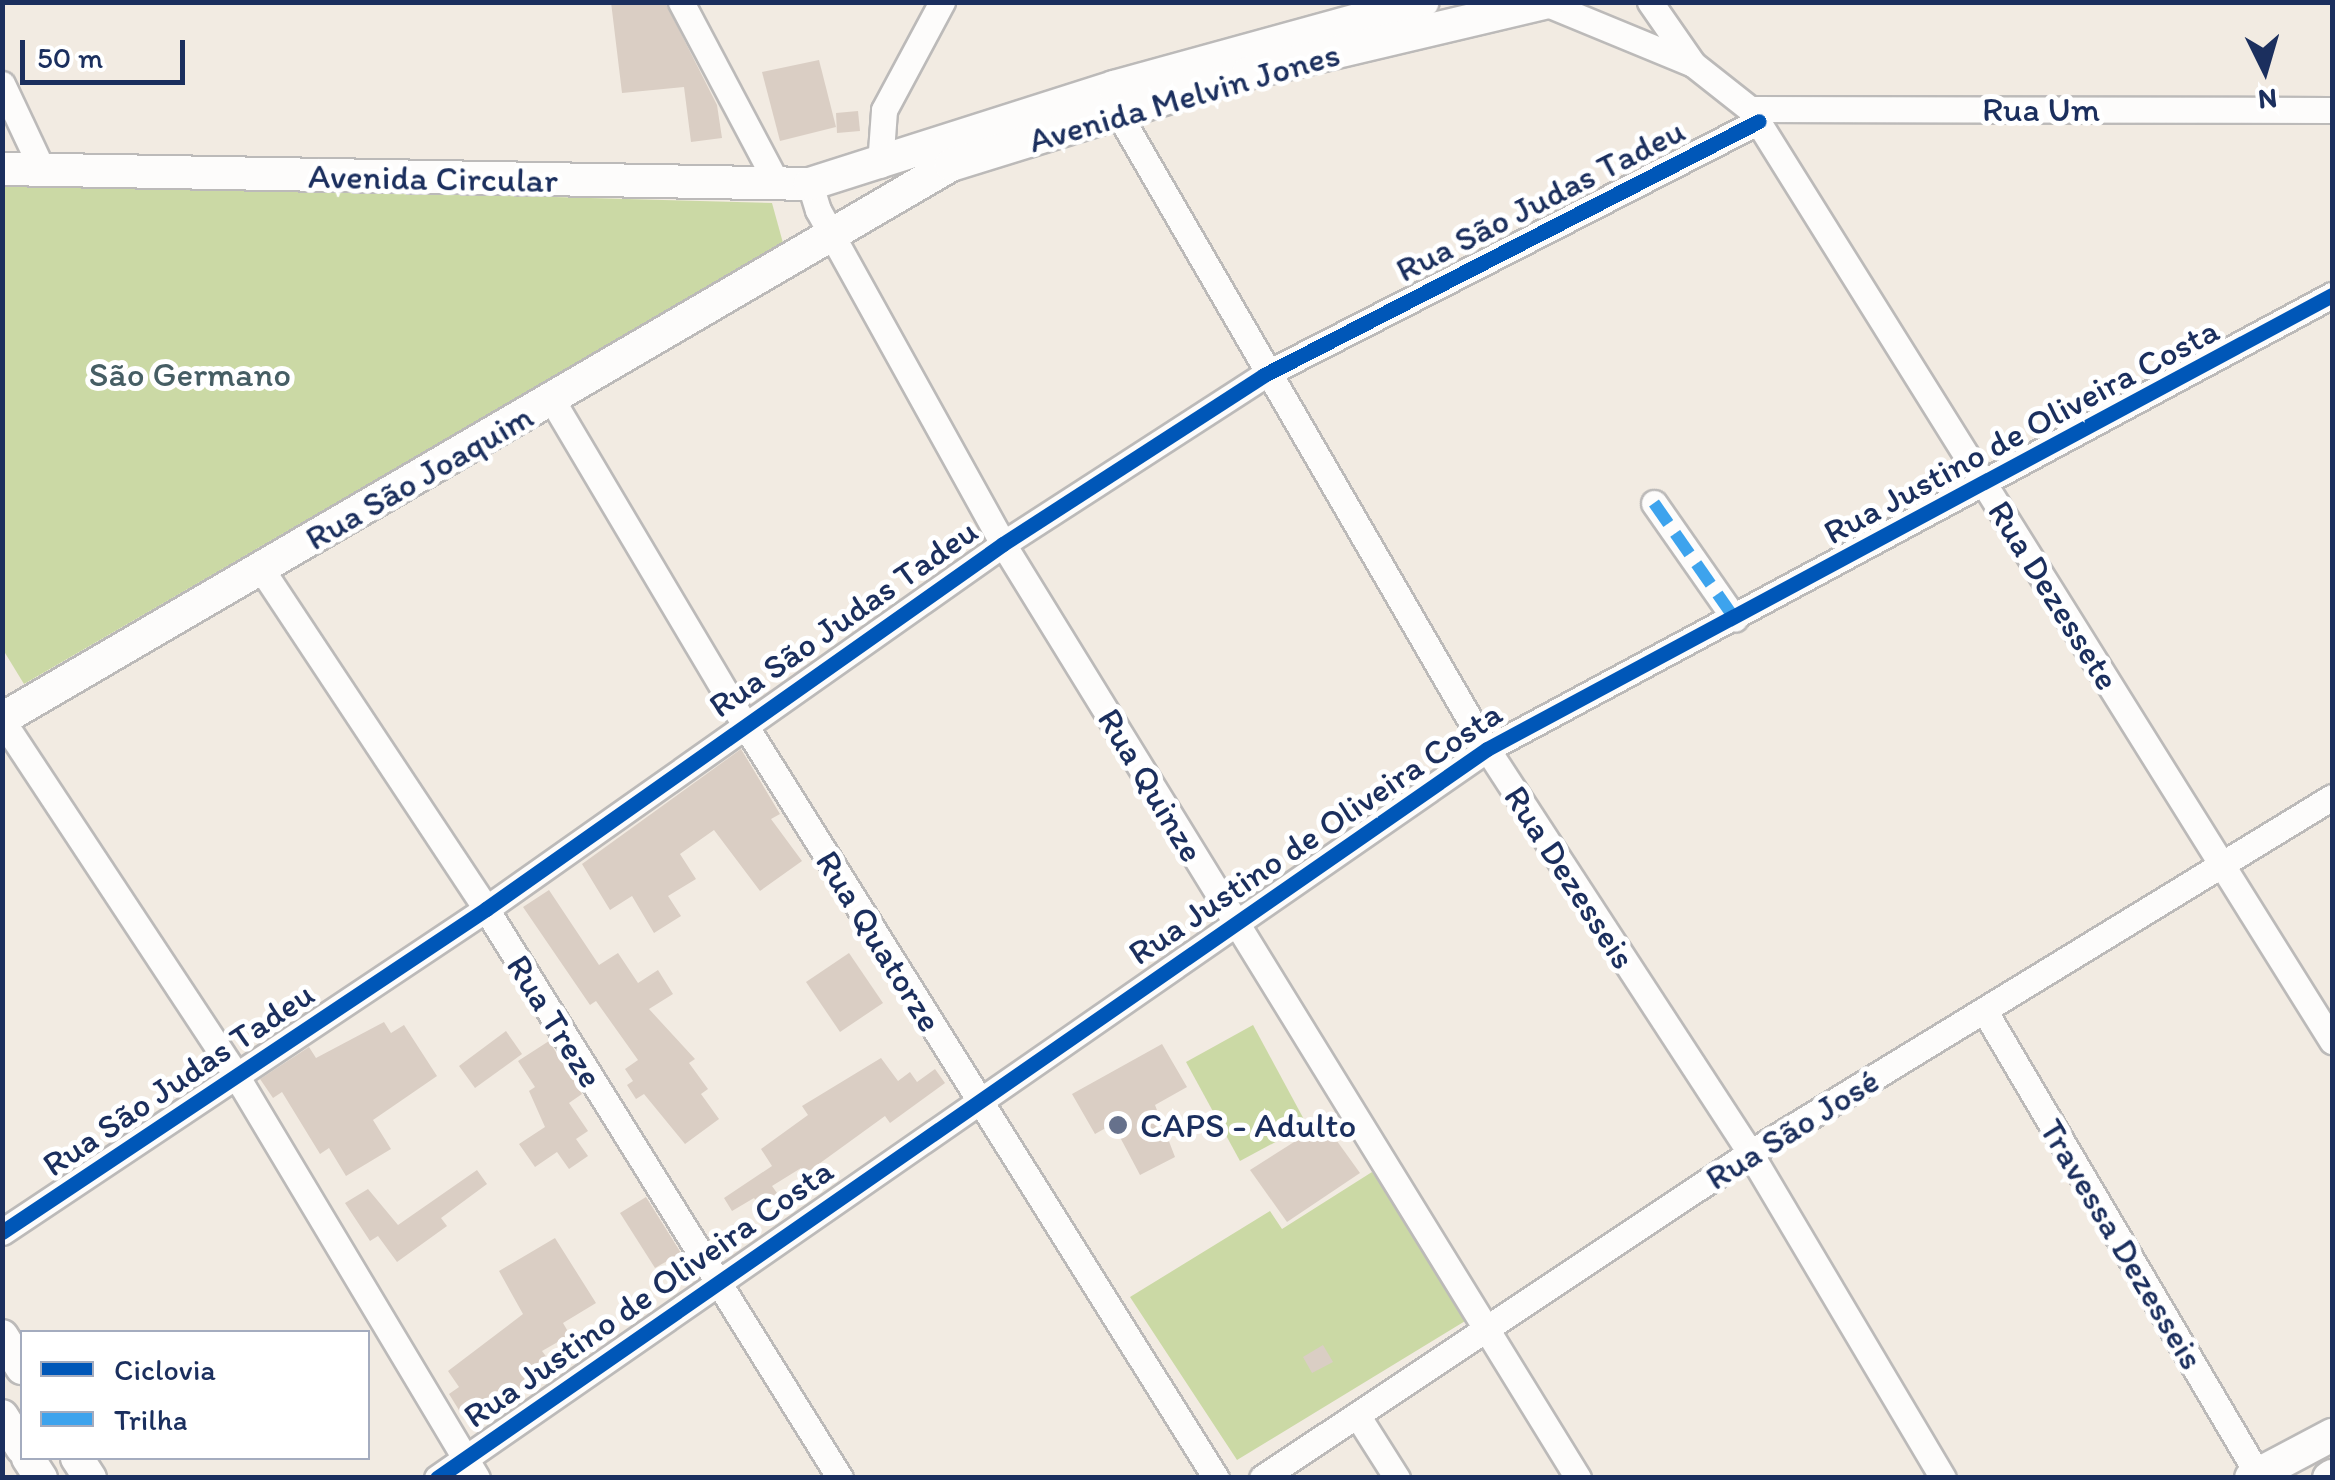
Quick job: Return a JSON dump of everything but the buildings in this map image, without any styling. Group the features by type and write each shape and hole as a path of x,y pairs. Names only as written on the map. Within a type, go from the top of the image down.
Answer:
{"main road":[{"name":"Avenida Melvin Jones","path":"794,185 880,165 1114,87 1422,2"},
{"name":"Avenida Melvin Jones","path":"833,231 951,165 1248,73 1547,3"},
{"name":"Avenida Circular","path":"2,169 794,185"},
{"name":"Rua São Joaquim","path":"2,719 552,400 833,231"},
{"path":"2,1336 20,1365"},
{"path":"2,1416 20,1445"},
{"path":"2256,1476 2332,1435"}],"street":[{"path":"681,2 794,185 833,231"},
{"path":"880,165 884,110 942,2"},
{"name":"Rua Dezessete","path":"1650,2 1693,64 1754,115 2332,1040"},
{"name":"Rua Dezessete","path":"1547,3 1693,64"},
{"path":"2,84 43,170"},
{"name":"Rua Um","path":"1754,115 2332,110"},
{"name":"Rua Dezesseis","path":"1118,114 1264,375 1487,750 1750,1153 1943,1478"},
{"name":"Rua São Judas Tadeu","path":"2,1232 486,910 744,722 1003,544 1264,375 1754,115"},
{"name":"Rua Quinze","path":"833,231 1003,544 1489,1326 1578,1478"},
{"name":"Rua Justino de Oliveira Costa","path":"437,1478 471,1468 715,1281 1487,750 1986,486 2332,295"},
{"name":"Rua Quatorze","path":"552,400 744,722 1216,1478"},
{"path":"1654,503 1734,620"},
{"name":"Rua Treze","path":"262,570 486,910 840,1478"},
{"path":"2,719 236,1078 471,1468"},
{"name":"Rua São José","path":"1262,1478 1750,1153 2332,797"},
{"name":"Travessa Dezesseis","path":"1984,1010 2256,1476"},
{"path":"1358,1415 1397,1478"}],"green space":[{"name":"São Germano","path":"2,182 772,203 783,243 24,684 2,648"},
{"path":"1253,1025 1307,1125 1240,1161 1186,1062"},
{"path":"1372,1172 1475,1315 1237,1460 1130,1297 1270,1211 1282,1229"}],"marked path":[{"path":"1654,503 1735,619"}],"cycle path":[{"path":"2,1232 486,909 1003,544 1264,375 1759,121"},
{"path":"437,1478 1487,749 2332,295"}],"place":[{"name":"CAPS - Adulto","path":"1118,1125"}]}
